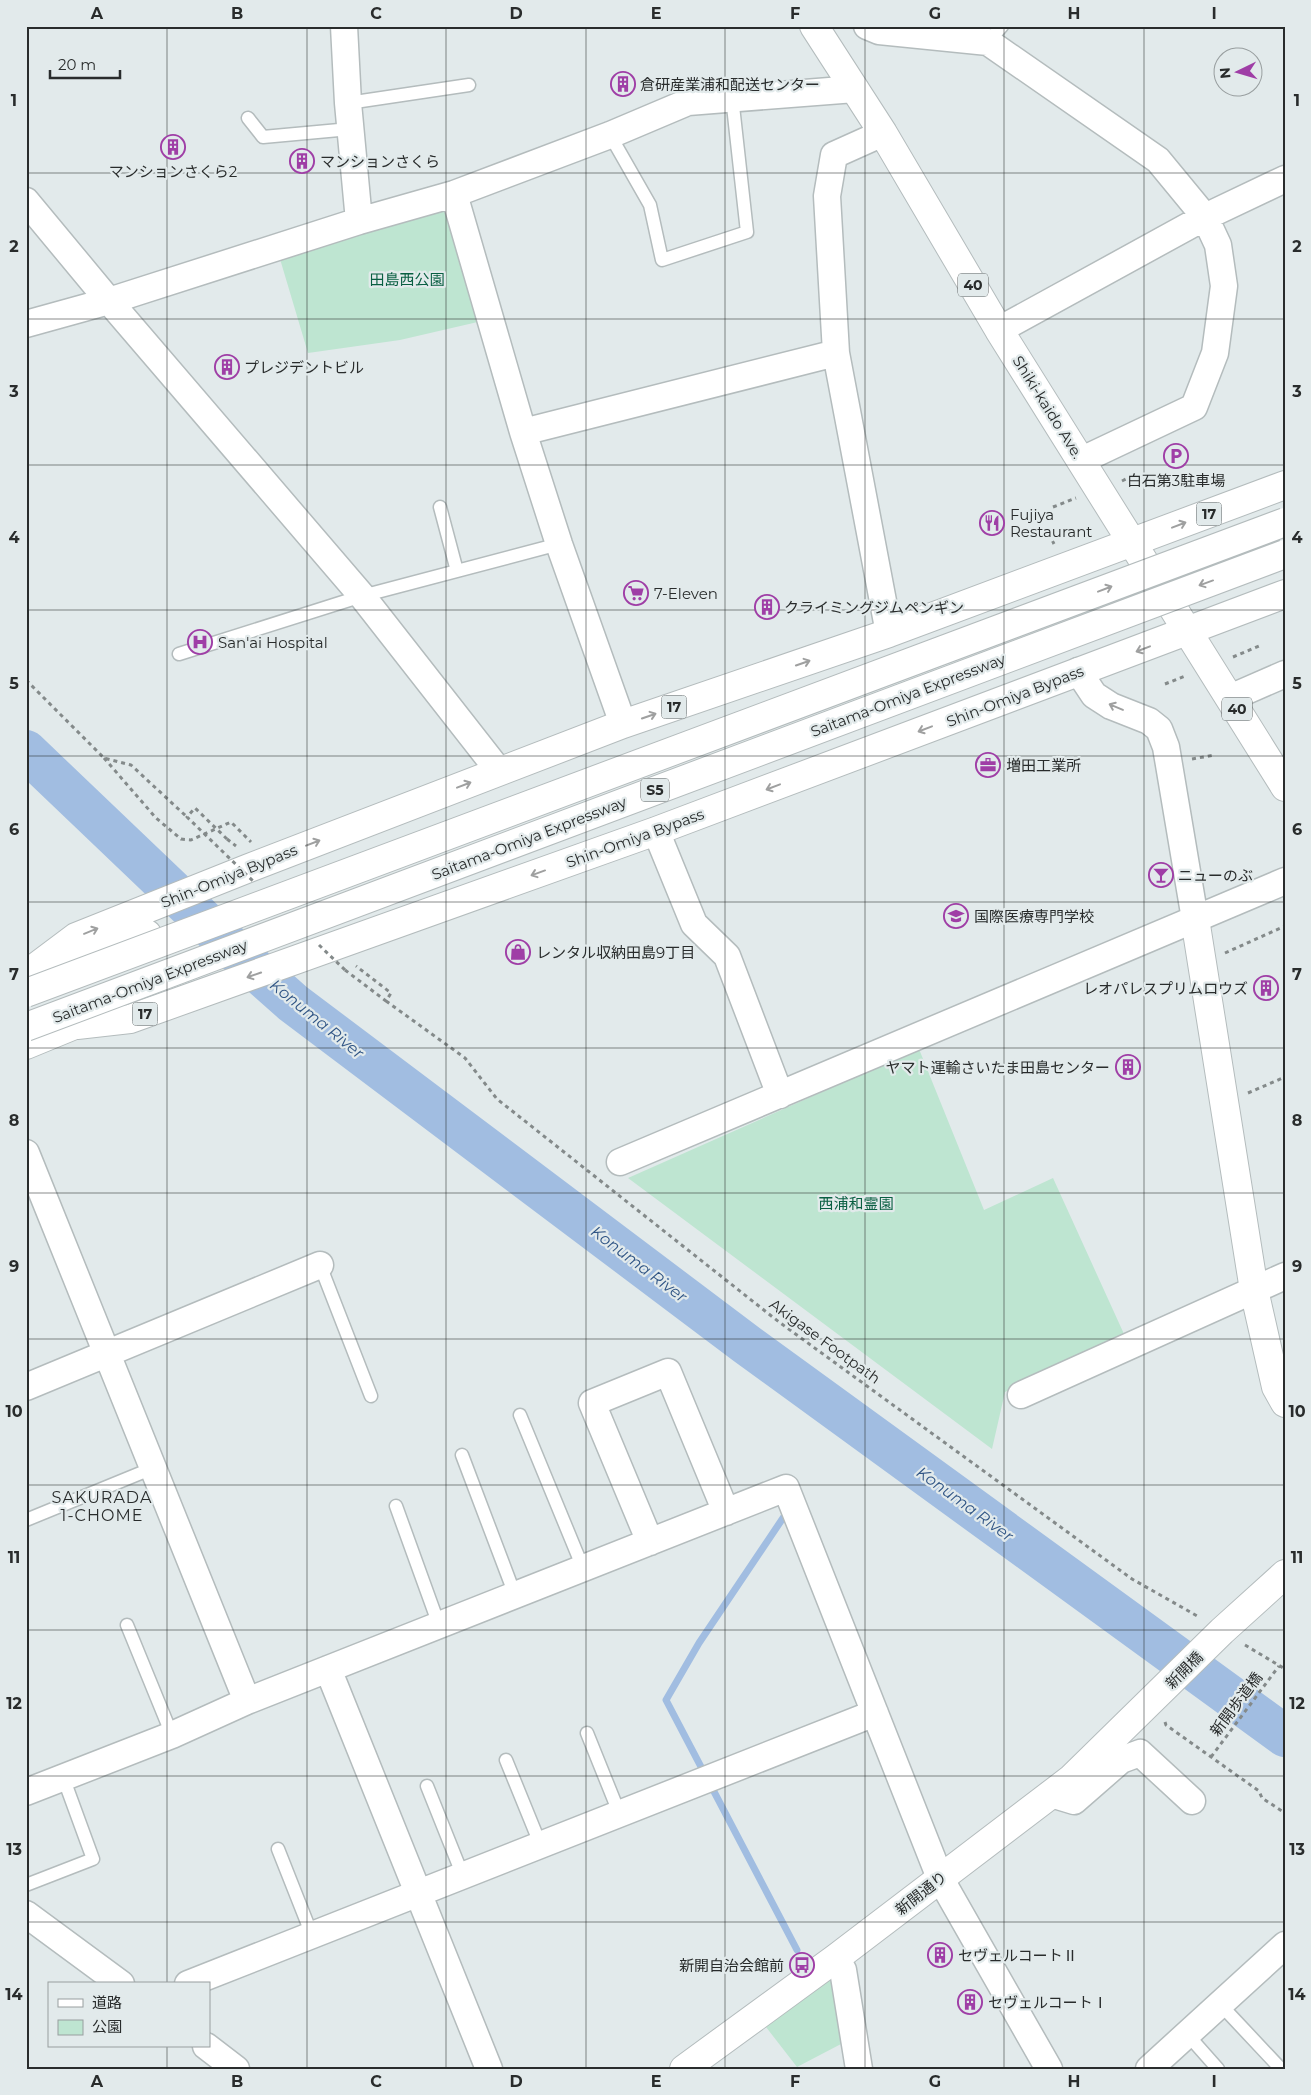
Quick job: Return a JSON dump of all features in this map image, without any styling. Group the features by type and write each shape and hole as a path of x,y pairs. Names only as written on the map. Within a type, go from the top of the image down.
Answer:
{"main road":[{"name":"Shiki-kaido Ave.","path":"814,26 882,133 999,330 1285,787"},
{"name":"17","path":"1133,542 1285,485"},
{"name":"17","path":"1220,534 1285,510"},
{"name":"Saitama-Omiya Expressway","path":"26,993 1285,522"},
{"name":"Shin-Omiya Bypass","path":"139,925 218,880 499,771 623,724 889,633 1133,542"},
{"name":"Saitama-Omiya Expressway","path":"26,1027 1285,554"},
{"path":"1244,580 1285,565"},
{"name":"Shin-Omiya Bypass","path":"31,969 76,937 139,925 238,900 1065,594"},
{"name":"17","path":"1188,631 1285,594"},
{"name":"Shin-Omiya Bypass","path":"200,982 298,959 656,831 1188,631"},
{"name":"Shin-Omiya Bypass","path":"26,1045 77,1026 130,1019 278,941 1088,638"},
{"path":"1195,919 1254,1290 1276,1387 1285,1403"},
{"path":"1223,1633 1285,1574"},
{"name":"新開橋","path":"1155,1712 1223,1633"},
{"name":"新開通り","path":"684,2069 836,1958 1071,1779 1155,1712"}],"street":[{"path":"344,26 350,130 359,220"},
{"path":"866,26 879,31 995,34 1158,160 1205,217 1218,245 1224,286 1215,353 1194,407 1082,460"},
{"path":"26,324 109,301 359,220 454,194 610,135 688,102 732,97 855,89"},
{"path":"882,133 834,155 827,196 836,353 889,633"},
{"path":"999,330 1205,217 1285,179"},
{"path":"454,194 523,432 559,544 623,724"},
{"path":"26,201 109,301 362,596 499,771"},
{"path":"523,432 836,353"},
{"path":"1078,671 1094,695 1112,706 1149,721 1159,729 1166,747 1195,919"},
{"path":"1230,698 1285,674"},
{"path":"656,831 694,924 727,956 780,1095"},
{"path":"620,1162 1285,881"},
{"path":"26,1153 247,1701"},
{"path":"26,1387 320,1265"},
{"path":"1020,1395 1285,1276"},
{"path":"650,1542 592,1403 668,1372 726,1512"},
{"path":"26,1792 172,1735 247,1701 786,1488 940,1878 1049,2069"},
{"path":"328,1669 489,2069"},
{"path":"193,1982 620,1815 874,1712"},
{"path":"1051,1794 1074,1800 1121,1760 1140,1753 1192,1801"},
{"path":"26,1914 118,1982"},
{"path":"1149,2069 1220,2004 1281,1955"},
{"path":"836,1958 843,1970 859,2069"},
{"path":"209,2048 236,2069"}],"lane":[{"path":"348,103 469,84"},
{"path":"610,135 650,205 662,260 747,232 732,97"},
{"path":"248,118 263,137 350,130"},
{"path":"440,507 457,571"},
{"path":"178,654 362,596 559,544"},
{"path":"320,1265 371,1396"},
{"path":"520,1415 583,1568"},
{"path":"462,1455 515,1595"},
{"path":"26,1520 153,1468"},
{"path":"396,1506 439,1625"},
{"path":"127,1625 172,1735"},
{"path":"587,1733 620,1815"},
{"path":"506,1760 540,1846"},
{"path":"26,1885 93,1859 63,1777"},
{"path":"427,1786 464,1876"},
{"path":"278,1849 312,1935"},
{"path":"1220,2004 1281,2069"},
{"path":"1187,2034 1218,2069"}],"path":[{"path":"26,680 104,758 156,818 181,840 191,840 230,822 245,834 255,847"},
{"path":"1197,758 1215,755"},
{"path":"104,758 131,765 222,851"},
{"path":"187,817 195,808 227,838"},
{"path":"1217,956 1285,926"},
{"path":"359,968 391,993 386,1001"},
{"name":"Akigase Footpath","path":"345,970 465,1058 497,1099 779,1322 1132,1579 1285,1669"},
{"path":"1240,1096 1285,1077"},
{"name":"新開歩道橋","path":"1211,1757 1279,1666"},
{"path":"1155,1712 1164,1720 1166,1725 1258,1791 1262,1798 1285,1813"}],"green space":[{"name":"田島西公園","path":"440,207 451,212 482,321 400,340 308,353 280,259"},
{"name":"西浦和霊園","path":"919,1049 984,1210 1053,1178 1124,1334 1005,1392 992,1449 628,1178"},
{"path":"828,1979 833,1984 841,2044 797,2067 766,2027"}],"waterway":[{"name":"Konuma River","path":"26,751 248,963 293,1003 746,1344 1285,1736"},
{"path":"848,1439 858,1427"},
{"path":"785,1515 699,1643 666,1700 797,1950"}],"place":[{"name":"倉研産業浦和配送センター","path":"623,84"},
{"name":"マンションさくら2","path":"173,147"},
{"name":"マンションさくら","path":"302,161"},
{"name":"プレジデントビル","path":"227,367"},
{"name":"白石第3駐車場","path":"1176,456"},
{"name":"Fujiya Restaurant","path":"992,523"},
{"name":"7-Eleven","path":"636,593"},
{"name":"クライミングジムペンギン","path":"767,607"},
{"name":"San'ai Hospital","path":"200,642"},
{"name":"増田工業所","path":"988,765"},
{"name":"ニューのぶ","path":"1161,875"},
{"name":"国際医療専門学校","path":"956,916"},
{"name":"レンタル収納田島9丁目","path":"518,952"},
{"name":"レオパレスプリムロウズ","path":"1266,988"},
{"name":"ヤマト運輸さいたま田島センター","path":"1128,1067"},
{"name":"セヴェルコートⅡ","path":"940,1955"},
{"name":"新開自治会館前","path":"802,1965"},
{"name":"セヴェルコートⅠ","path":"970,2002"}],"district":[{"name":"SAKURADA 1-CHOME","path":"102,1506"}]}
